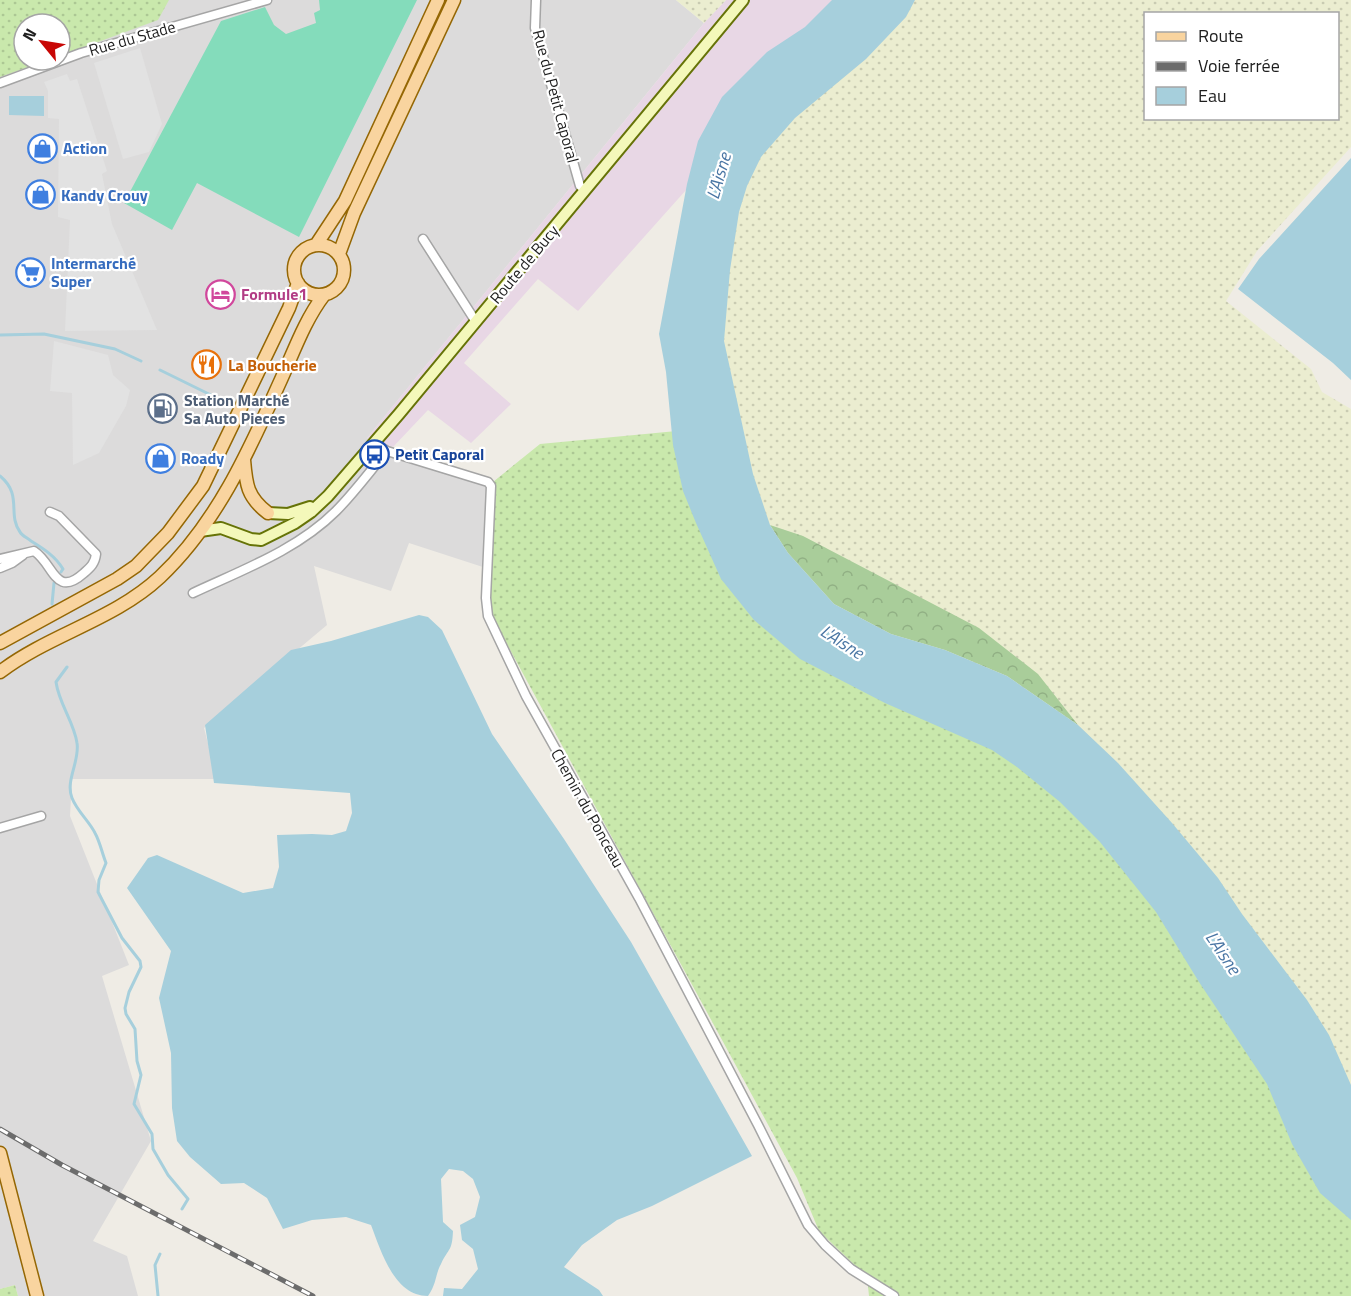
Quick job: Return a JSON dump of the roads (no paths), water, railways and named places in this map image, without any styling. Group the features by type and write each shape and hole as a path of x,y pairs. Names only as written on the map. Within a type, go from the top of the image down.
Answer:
{"main road":[{"path":"316,245 345,201 438,0"},
{"path":"339,254 354,213 454,0"},
{"name":"Route de Bucy","path":"200,531 221,528 251,539 261,540 295,523 328,496 375,443 743,0"},
{"path":"0,672 28,653 95,620 140,593 169,568 200,531 244,460 306,323 324,295 339,286 343,279 343,262 339,254 324,245 316,245 300,253 296,260 295,276 298,283 309,293 324,295"},
{"path":"0,643 99,591 136,566 187,510 203,486 289,308 298,283"},
{"path":"244,460 247,487 258,505 268,513"},
{"name":"Route de Bucy","path":"268,513 300,511 328,496"},
{"path":"0,636 35,623"},
{"path":"0,1154 37,1296"}],"street":[{"name":"Rue du Stade","path":"0,83 81,53 267,0"},
{"name":"Rue du Petit Caporal","path":"536,0 535,28 580,186 585,190"},
{"path":"423,239 476,322"},
{"name":"Chemin du Ponceau","path":"375,443 387,451 488,482 491,486 486,598 488,616 526,696 639,898 808,1225 825,1245 851,1269 894,1296"},
{"path":"193,593 288,548 307,535 336,511 387,451"},
{"path":"0,559 34,551 39,554 57,579 64,583 72,582 82,575 95,560 96,554 59,516 50,512"},
{"path":"0,568 23,555"},
{"path":"0,828 41,816"}],"water":[{"name":"L'Aisne","path":"832,0 915,0 906,17 866,59 795,118 761,157 747,186 739,212 730,270 724,341 753,474 770,525 788,553 834,604 891,634 945,650 1007,676 1078,725 1118,763 1218,878 1242,914 1307,1000 1329,1035 1351,1085 1351,1220 1320,1193 1292,1144 1267,1084 1199,982 1156,912 1100,842 1060,802 992,750 885,703 800,659 754,620 721,579 696,523 683,491 673,445 666,372 659,334 687,184 698,141 722,97 767,52 805,27"},
{"path":"9,96 44,96 44,116 9,115"},
{"path":"1351,158 1351,380 1333,363 1238,289 1259,259"},
{"path":"419,615 428,617 442,630 492,734 631,942 752,1156 652,1206 617,1220 582,1245 564,1267 599,1290 603,1296 443,1296 444,1288 462,1289 478,1269 473,1249 462,1240 460,1225 475,1217 480,1197 473,1179 463,1171 449,1169 441,1179 443,1222 453,1231 453,1238 428,1296 406,1289 398,1280 384,1259 371,1225 346,1217 312,1220 283,1229 267,1198 244,1183 221,1184 190,1157 177,1141 172,1108 171,1053 159,998 171,951 127,888 148,858 157,855 243,893 273,888 279,867 277,835 332,835 346,831 352,813 350,793 214,783 205,725 291,650 331,641"}],"waterway":[{"path":"0,335 44,334 115,349 141,361"},
{"path":"160,370 217,398"},
{"path":"0,476 11,490 16,525 20,532 53,557 63,569 61,572"},
{"path":"52,604 54,583"},
{"path":"67,667 56,682 77,743 70,791 74,803 97,836 106,863 99,880 98,892 122,938 140,961 141,967 129,992 125,1008 135,1029 137,1061 141,1075 134,1104 152,1134 153,1149 168,1175 188,1199 182,1209"},
{"path":"158,1296 155,1265 160,1254"}],"railway":[{"path":"0,1129 62,1165 313,1296"}],"place":[{"name":"Action","path":"42,148"},
{"name":"Kandy Crouy","path":"40,195"},
{"name":"Intermarché Super","path":"30,272"},
{"name":"Formule1","path":"220,294"},
{"name":"La Boucherie","path":"207,365"},
{"name":"Station Marché Sa Auto Pieces","path":"163,409"},
{"name":"Petit Caporal","path":"374,454"},
{"name":"Roady","path":"160,458"}]}
